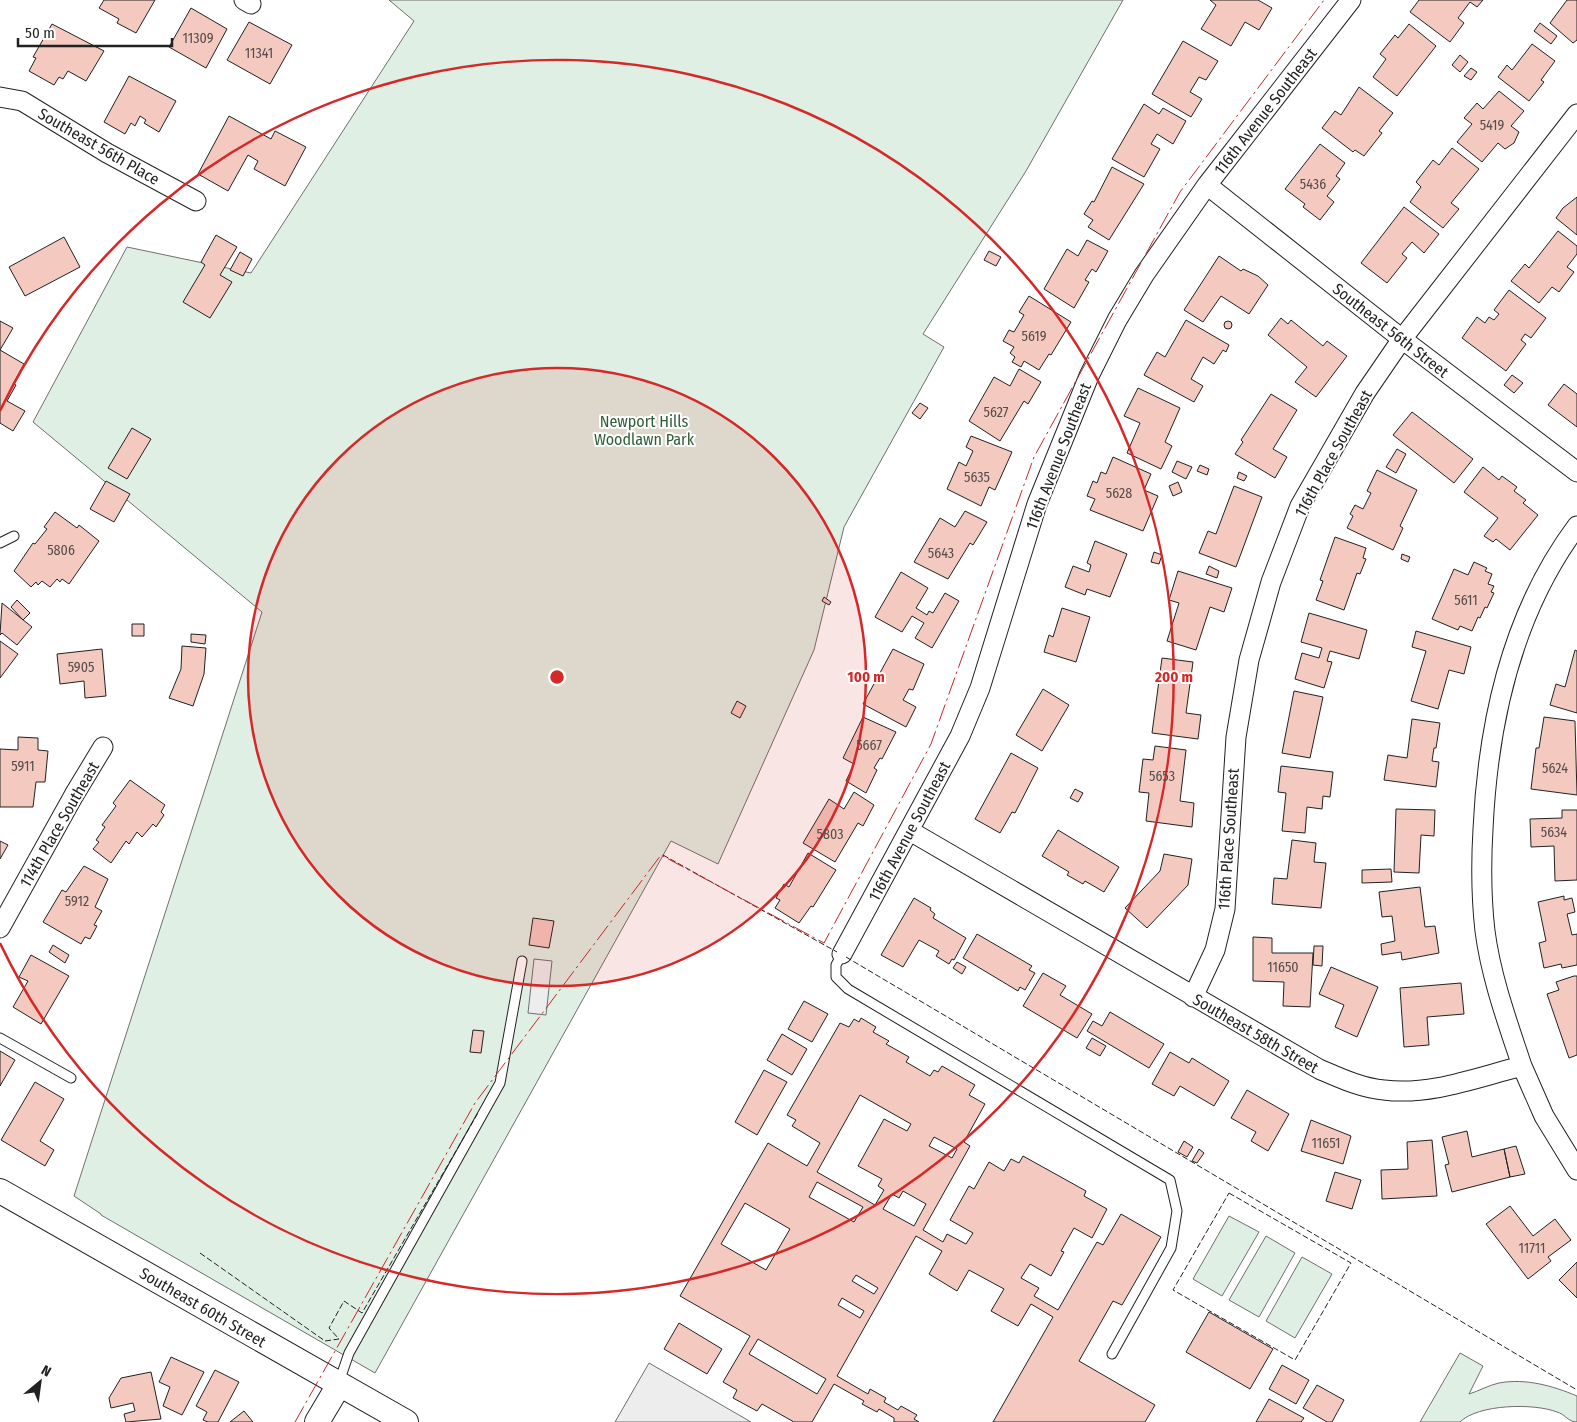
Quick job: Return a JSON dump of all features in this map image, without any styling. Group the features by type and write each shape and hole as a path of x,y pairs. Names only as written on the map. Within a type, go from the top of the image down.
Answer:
{"street":[{"name":"116th Avenue Southeast","path":"842,954 960,736 980,688 1037,504 1089,376 1118,320 1144,275 1207,185 1351,0"},
{"name":"Southeast 56th Place","path":"0,97 22,101 107,154 196,201"},
{"name":"116th Place Southeast","path":"1193,997 1216,950 1225,908 1236,736 1249,660 1271,582 1300,506 1365,393 1402,339 1577,114"},
{"name":"Southeast 56th Street","path":"1207,185 1402,339 1577,472"},
{"path":"1577,526 1540,588 1515,643 1494,722 1485,776 1481,881 1485,932 1500,1000 1522,1066 1544,1116 1577,1170"},
{"name":"114th Place Southeast","path":"0,928 74,795 104,747"},
{"name":"Southeast 58th Street","path":"910,831 1319,1069 1355,1084 1384,1090 1417,1091 1522,1066"},
{"name":"Southeast 60th Street","path":"0,1191 406,1422"},
{"path":"317,1422 339,1385"}],"lane":[{"path":"0,543 14,536"},
{"path":"842,954 836,965 836,977 848,989 1170,1180 1177,1211 1171,1248 1112,1354"},
{"path":"339,1385 349,1353 500,1083 522,961"},
{"path":"0,1038 71,1078"}],"green space":[{"name":"Newport Hills Woodlawn Park","path":"389,0 1123,0 1026,171 923,334 944,347 844,527 814,650 718,864 671,841 375,1373 101,1215 74,1196 262,612 33,422 127,247 251,273 414,21"},
{"path":"1229,1216 1259,1232 1222,1296 1193,1279"},
{"path":"1266,1236 1295,1253 1259,1317 1229,1300"},
{"path":"1302,1257 1332,1274 1295,1338 1266,1321"},
{"path":"1460,1353 1483,1366 1469,1394 1495,1384 1509,1382 1529,1382 1549,1386 1577,1396 1577,1422 1547,1409 1521,1406 1480,1412 1468,1416 1460,1422 1420,1422"}],"shaded area":[{"path":"534,959 552,961 546,1015 528,1013"},
{"path":"649,1363 751,1422 615,1422"}],"building":[{"path":"104,0 155,0 136,33 117,23 119,19 99,8"},
{"path":"1210,0 1258,0 1272,8 1259,30 1245,22 1231,46 1201,29 1216,5"},
{"path":"1419,0 1483,0 1477,7 1470,2 1458,18 1464,23 1450,42 1410,12"},
{"path":"1567,0 1577,0 1577,40 1573,43 1550,23"},
{"path":"191,8 227,29 206,68 169,47"},
{"path":"249,22 292,45 270,84 227,60"},
{"path":"1540,23 1557,36 1551,44 1534,31"},
{"path":"52,24 104,51 86,81 68,71 63,79 59,77 54,85 29,71 36,58 33,57"},
{"path":"1409,24 1436,46 1397,96 1373,77 1386,59 1380,54 1395,35 1398,38"},
{"path":"1183,41 1218,61 1206,80 1199,77 1190,92 1202,99 1191,117 1152,94"},
{"path":"1532,44 1555,61 1541,80 1544,82 1529,101 1498,77 1507,65 1512,70"},
{"path":"1460,55 1468,62 1460,72 1452,65"},
{"path":"1471,68 1477,72 1471,80 1464,76"},
{"path":"129,76 176,101 159,132 144,123 146,120 140,116 135,126 131,123 125,134 104,122"},
{"path":"1359,87 1393,113 1379,131 1382,133 1364,156 1355,150 1353,152 1322,128 1335,111 1341,115"},
{"path":"1499,91 1524,111 1511,126 1519,132 1514,143 1505,149 1498,143 1482,162 1457,142 1472,124 1464,118 1477,103 1483,109"},
{"path":"1144,104 1159,114 1163,108 1186,121 1173,144 1157,134 1151,144 1160,149 1144,177 1112,159"},
{"path":"229,116 271,139 275,131 306,147 285,186 254,169 258,161 248,155 228,191 198,174"},
{"path":"1320,144 1345,163 1336,176 1340,179 1327,196 1334,202 1320,220 1303,207 1305,204 1285,189"},
{"path":"1452,148 1479,169 1451,203 1459,209 1443,228 1410,202 1421,187 1416,182 1433,160 1439,165"},
{"path":"1112,167 1144,184 1109,240 1088,227 1093,220 1084,214 1092,201 1094,202"},
{"path":"1577,197 1577,235 1556,218 1563,208"},
{"path":"1404,207 1439,234 1424,253 1412,242 1402,254 1407,258 1387,283 1361,263"},
{"path":"1558,231 1577,246 1577,254 1567,267 1574,272 1559,292 1552,287 1539,303 1511,281 1525,264 1529,268"},
{"path":"216,235 237,247 220,275 232,282 210,318 183,302 205,265 201,262"},
{"path":"64,237 80,267 25,296 9,267"},
{"path":"1087,240 1108,251 1096,272 1092,269 1085,280 1089,282 1074,308 1044,289 1067,249 1078,256"},
{"path":"989,251 1001,257 996,266 984,260"},
{"path":"240,252 252,259 243,276 230,270"},
{"path":"1219,256 1241,271 1243,269 1258,276 1268,285 1249,314 1221,296 1203,322 1184,310"},
{"path":"1509,290 1546,318 1531,338 1525,334 1521,340 1526,344 1506,371 1462,338 1477,317 1485,323 1489,317 1494,320 1499,314 1494,310"},
{"path":"1029,296 1071,322 1051,355 1049,354 1039,370 1024,361 1021,367 1012,362 1015,357 1010,353 1014,347 1003,341 1009,330 1014,332 1024,315 1019,312"},
{"path":"1281,318 1288,324 1291,320 1323,346 1327,341 1347,356 1316,397 1295,382 1307,367 1268,335"},
{"path":"1186,320 1229,345 1226,352 1223,350 1214,364 1203,357 1191,379 1203,386 1194,402 1144,375 1157,352 1165,357"},
{"path":"0,321 13,328 0,350"},
{"path":"1228,321 1232,325 1228,329 1224,325"},
{"path":"0,350 24,364 13,384 16,385 7,401 25,411 13,431 0,423"},
{"path":"1019,369 1041,382 1028,404 1024,401 1000,441 969,421 994,377 1010,386"},
{"path":"1512,375 1523,383 1514,393 1504,385"},
{"path":"1564,384 1577,394 1577,427 1548,405"},
{"path":"1138,388 1180,408 1165,442 1172,446 1161,469 1127,453 1140,423 1124,416"},
{"path":"1271,394 1297,410 1273,449 1287,457 1275,478 1235,454 1243,442 1241,440"},
{"path":"920,403 928,408 920,419 912,413"},
{"path":"1412,412 1473,459 1454,483 1393,435"},
{"path":"132,428 151,439 127,479 108,468"},
{"path":"971,436 1012,452 995,490 989,487 981,506 947,489 959,462 966,466 973,451 966,447"},
{"path":"1397,449 1406,454 1396,473 1386,467"},
{"path":"1113,457 1151,474 1144,490 1158,496 1143,531 1090,510 1095,499 1087,496 1093,481 1097,483 1101,472 1106,474"},
{"path":"1177,461 1192,467 1186,479 1172,472"},
{"path":"1200,465 1209,469 1207,475 1197,471"},
{"path":"1483,467 1499,480 1502,476 1517,487 1514,491 1526,500 1523,503 1538,515 1510,550 1496,539 1493,542 1484,536 1498,518 1464,492"},
{"path":"1377,470 1417,490 1400,526 1403,528 1393,550 1347,528 1353,516 1350,514 1355,505 1363,509 1371,493 1367,491"},
{"path":"1239,472 1247,476 1244,481 1237,478"},
{"path":"106,481 130,494 114,522 90,509"},
{"path":"1178,482 1182,492 1173,496 1169,486"},
{"path":"1234,486 1262,497 1236,567 1199,553 1208,531 1216,534"},
{"path":"965,511 987,522 973,545 970,543 948,579 914,562 940,518 955,527"},
{"path":"55,512 77,528 79,525 99,541 69,584 62,579 60,582 57,579 50,587 42,581 38,585 36,582 31,587 14,571 33,543 35,544 47,529 44,527"},
{"path":"1335,537 1366,548 1363,558 1366,559 1360,574 1357,573 1344,610 1316,600 1323,581 1320,580"},
{"path":"1095,541 1127,554 1110,597 1087,589 1085,595 1065,587 1073,566 1089,572 1091,565 1087,563"},
{"path":"1154,552 1162,555 1159,564 1151,562"},
{"path":"1402,554 1410,557 1408,562 1401,559"},
{"path":"1474,562 1487,568 1485,571 1492,574 1488,584 1494,586 1491,592 1494,593 1487,608 1485,607 1480,618 1478,617 1472,631 1460,626 1458,630 1432,619 1454,569 1468,575"},
{"path":"1209,566 1219,571 1217,578 1206,574"},
{"path":"1178,571 1232,588 1224,612 1210,607 1196,650 1167,641 1179,603 1169,600"},
{"path":"901,572 928,588 916,608 927,615 929,611 933,613 945,593 959,601 932,648 915,638 924,623 912,616 902,632 875,617"},
{"path":"824,597 831,602 829,605 822,601"},
{"path":"17,600 30,613 23,620 11,607"},
{"path":"2,603 32,627 17,645 2,633 0,635"},
{"path":"1062,608 1090,617 1076,662 1044,652 1049,635 1053,637"},
{"path":"1309,613 1367,630 1359,659 1330,651 1327,661 1332,662 1324,688 1295,679 1302,653 1319,658 1322,648 1301,642"},
{"path":"132,624 144,624 144,636 132,636"},
{"path":"1416,631 1471,647 1464,674 1449,670 1438,709 1411,701 1426,651 1412,647"},
{"path":"191,634 206,635 205,644 191,642"},
{"path":"0,641 18,654 0,678"},
{"path":"182,646 206,648 204,674 193,706 169,698 181,669"},
{"path":"102,649 106,696 85,698 84,681 60,684 57,654"},
{"path":"893,649 924,664 913,690 909,689 903,700 916,707 906,727 863,704"},
{"path":"1575,650 1577,651 1577,713 1550,705 1556,684 1565,687"},
{"path":"1162,658 1193,662 1186,713 1201,715 1198,739 1152,733"},
{"path":"1043,689 1069,705 1042,751 1016,735"},
{"path":"1294,691 1323,697 1310,758 1282,753"},
{"path":"737,701 746,706 740,718 731,713"},
{"path":"863,717 896,732 882,759 880,758 874,768 877,770 866,793 846,781 854,764 843,758"},
{"path":"1544,717 1575,721 1577,795 1531,789 1536,748 1539,748"},
{"path":"1412,719 1440,723 1432,761 1439,762 1436,787 1384,780 1388,755 1407,758"},
{"path":"18,737 38,738 38,750 48,751 45,782 36,782 33,807 0,807 0,749 18,750"},
{"path":"1155,746 1186,750 1180,801 1194,803 1192,827 1146,821 1149,793 1139,792 1143,759 1153,760"},
{"path":"1011,753 1038,768 1015,813 1012,812 1000,833 975,819"},
{"path":"1281,766 1333,772 1330,797 1323,796 1322,809 1307,807 1305,833 1282,831 1286,793 1278,792"},
{"path":"130,780 165,805 161,812 164,815 156,827 153,824 142,837 137,832 129,844 126,841 111,863 93,849 99,842 96,840 105,827 102,825 116,806 113,803"},
{"path":"1075,789 1083,793 1078,802 1070,798"},
{"path":"854,792 874,805 863,826 858,823 835,862 803,843 829,799 844,809"},
{"path":"1396,809 1435,810 1434,836 1421,835 1419,873 1394,872"},
{"path":"1562,810 1577,810 1577,880 1555,881 1554,846 1531,847 1530,819 1562,818"},
{"path":"1058,830 1119,867 1104,892 1085,881 1083,884 1067,875 1069,872 1042,856"},
{"path":"1292,840 1316,843 1314,862 1326,863 1321,908 1272,904 1274,878 1287,879"},
{"path":"0,841 8,845 0,859"},
{"path":"808,853 836,870 813,907 811,906 799,923 775,908 780,900 776,898 784,884 789,887"},
{"path":"1164,854 1192,859 1188,885 1147,928 1125,908 1160,871"},
{"path":"84,866 108,879 95,907 102,911 94,925 97,926 90,939 85,937 81,944 43,922 62,890 66,892"},
{"path":"1391,869 1392,882 1362,883 1362,870"},
{"path":"1420,887 1425,927 1435,926 1439,953 1402,960 1401,952 1382,955 1381,944 1395,941 1392,916 1382,917 1379,892"},
{"path":"1564,896 1564,900 1572,898 1575,912 1567,914 1572,935 1577,934 1577,965 1562,968 1561,964 1544,968 1539,943 1546,941 1538,902"},
{"path":"914,898 931,908 930,910 935,914 933,918 966,938 954,960 952,959 949,964 936,956 939,951 919,940 903,967 881,955"},
{"path":"533,918 554,921 549,948 529,945"},
{"path":"977,934 1032,966 1029,970 1035,973 1025,990 1020,987 1018,991 963,958"},
{"path":"1253,937 1272,938 1272,953 1313,953 1310,1007 1283,1006 1284,982 1253,981"},
{"path":"53,945 69,955 65,963 49,952"},
{"path":"1314,946 1323,946 1322,966 1313,965"},
{"path":"31,955 69,976 41,1024 13,1007 28,981 19,977"},
{"path":"957,962 966,967 962,974 953,968"},
{"path":"1331,967 1378,987 1357,1037 1335,1027 1344,1005 1319,994"},
{"path":"1043,973 1066,986 1060,995 1092,1014 1077,1038 1023,1006"},
{"path":"1577,976 1577,1055 1569,1058 1547,994 1559,990 1556,982"},
{"path":"1461,983 1464,1014 1427,1017 1429,1045 1404,1047 1400,988"},
{"path":"804,1001 828,1014 812,1042 788,1029"},
{"path":"1110,1012 1164,1044 1149,1068 1087,1031 1093,1021 1102,1026"},
{"path":"861,1018 876,1027 873,1032 889,1041 886,1044 909,1057 906,1062 930,1076 934,1070 938,1072 942,1066 975,1085 969,1095 985,1104 964,1142 970,1146 923,1230 943,1242 947,1234 966,1244 973,1233 950,1220 969,1186 974,1189 989,1162 1004,1171 1011,1159 1019,1163 1023,1156 1086,1191 1084,1196 1107,1209 1092,1238 1074,1228 1061,1251 1064,1252 1051,1276 1030,1264 1021,1278 1039,1288 1034,1296 1058,1310 1097,1242 1103,1245 1121,1214 1161,1237 1122,1305 1113,1301 1079,1361 1155,1405 1145,1422 993,1422 1053,1317 1031,1304 1018,1326 991,1311 1004,1289 969,1270 957,1291 929,1274 942,1251 916,1236 837,1376 868,1394 870,1389 886,1398 884,1402 898,1410 901,1406 917,1415 914,1419 919,1422 894,1422 894,1418 879,1409 877,1412 862,1404 864,1401 834,1384 812,1422 794,1422 762,1404 757,1411 733,1398 737,1390 723,1382 750,1336 680,1296 768,1143 807,1166 820,1143 792,1126 796,1120 787,1115 840,1023 849,1027 854,1019 859,1022","holes":["860,1095 911,1124 907,1131 884,1119 858,1166 882,1179 878,1186 884,1190 875,1205 817,1172","934,1137 957,1149 952,1158 929,1146","817,1182 863,1207 854,1222 809,1197","903,1191 926,1204 914,1226 883,1209 892,1194 899,1198","745,1203 790,1229 766,1270 721,1244","856,1275 878,1288 874,1294 852,1281","842,1298 864,1311 860,1318 838,1305","758,1339 826,1379 817,1394 749,1354"]},
{"path":"473,1030 484,1031 481,1053 470,1052"},
{"path":"782,1034 807,1049 792,1075 767,1060"},
{"path":"1092,1038 1106,1046 1100,1056 1086,1048"},
{"path":"0,1051 15,1060 0,1086"},
{"path":"1170,1052 1189,1063 1192,1058 1229,1081 1214,1106 1180,1086 1174,1096 1152,1084"},
{"path":"764,1070 787,1082 757,1135 735,1122"},
{"path":"35,1082 64,1099 40,1141 54,1150 45,1166 1,1140"},
{"path":"1247,1090 1289,1114 1268,1151 1251,1141 1256,1132 1231,1118"},
{"path":"1311,1120 1351,1136 1343,1164 1301,1151"},
{"path":"1467,1131 1472,1157 1504,1149 1510,1177 1452,1192 1445,1165 1449,1164 1442,1137"},
{"path":"1432,1140 1437,1196 1382,1199 1381,1170 1408,1169 1407,1142"},
{"path":"1184,1141 1193,1147 1187,1157 1178,1152"},
{"path":"1516,1146 1525,1174 1510,1177 1504,1149"},
{"path":"1199,1149 1204,1153 1197,1163 1192,1161"},
{"path":"1335,1172 1361,1180 1352,1209 1326,1201"},
{"path":"1510,1206 1533,1236 1555,1219 1571,1240 1548,1257 1551,1261 1528,1279 1486,1224"},
{"path":"1577,1262 1577,1298 1559,1280"},
{"path":"1209,1312 1273,1349 1250,1389 1186,1352"},
{"path":"679,1323 722,1349 707,1374 664,1349"},
{"path":"171,1357 204,1372 182,1415 163,1406 170,1387 159,1382"},
{"path":"1282,1365 1309,1380 1296,1404 1269,1389"},
{"path":"215,1370 239,1382 218,1422 208,1422 203,1420 207,1412 196,1406"},
{"path":"151,1372 161,1419 126,1422 124,1414 135,1411 133,1403 111,1408 109,1398 121,1378"},
{"path":"1317,1385 1344,1400 1332,1422 1327,1422 1303,1408"},
{"path":"1269,1399 1304,1418 1301,1422 1256,1422"},
{"path":"244,1411 253,1422 230,1422"}],"fence":[{"path":"663,855 837,952"},
{"path":"846,957 1577,1390"},
{"path":"200,1253 325,1341 339,1339 329,1328 344,1301 362,1313 478,1113"},
{"path":"1229,1193 1351,1263 1295,1360 1173,1290 1229,1193"}],"power":[{"path":"295,1422 475,1103 661,855 824,943 931,744 1034,457 1180,192 1324,0"}]}
